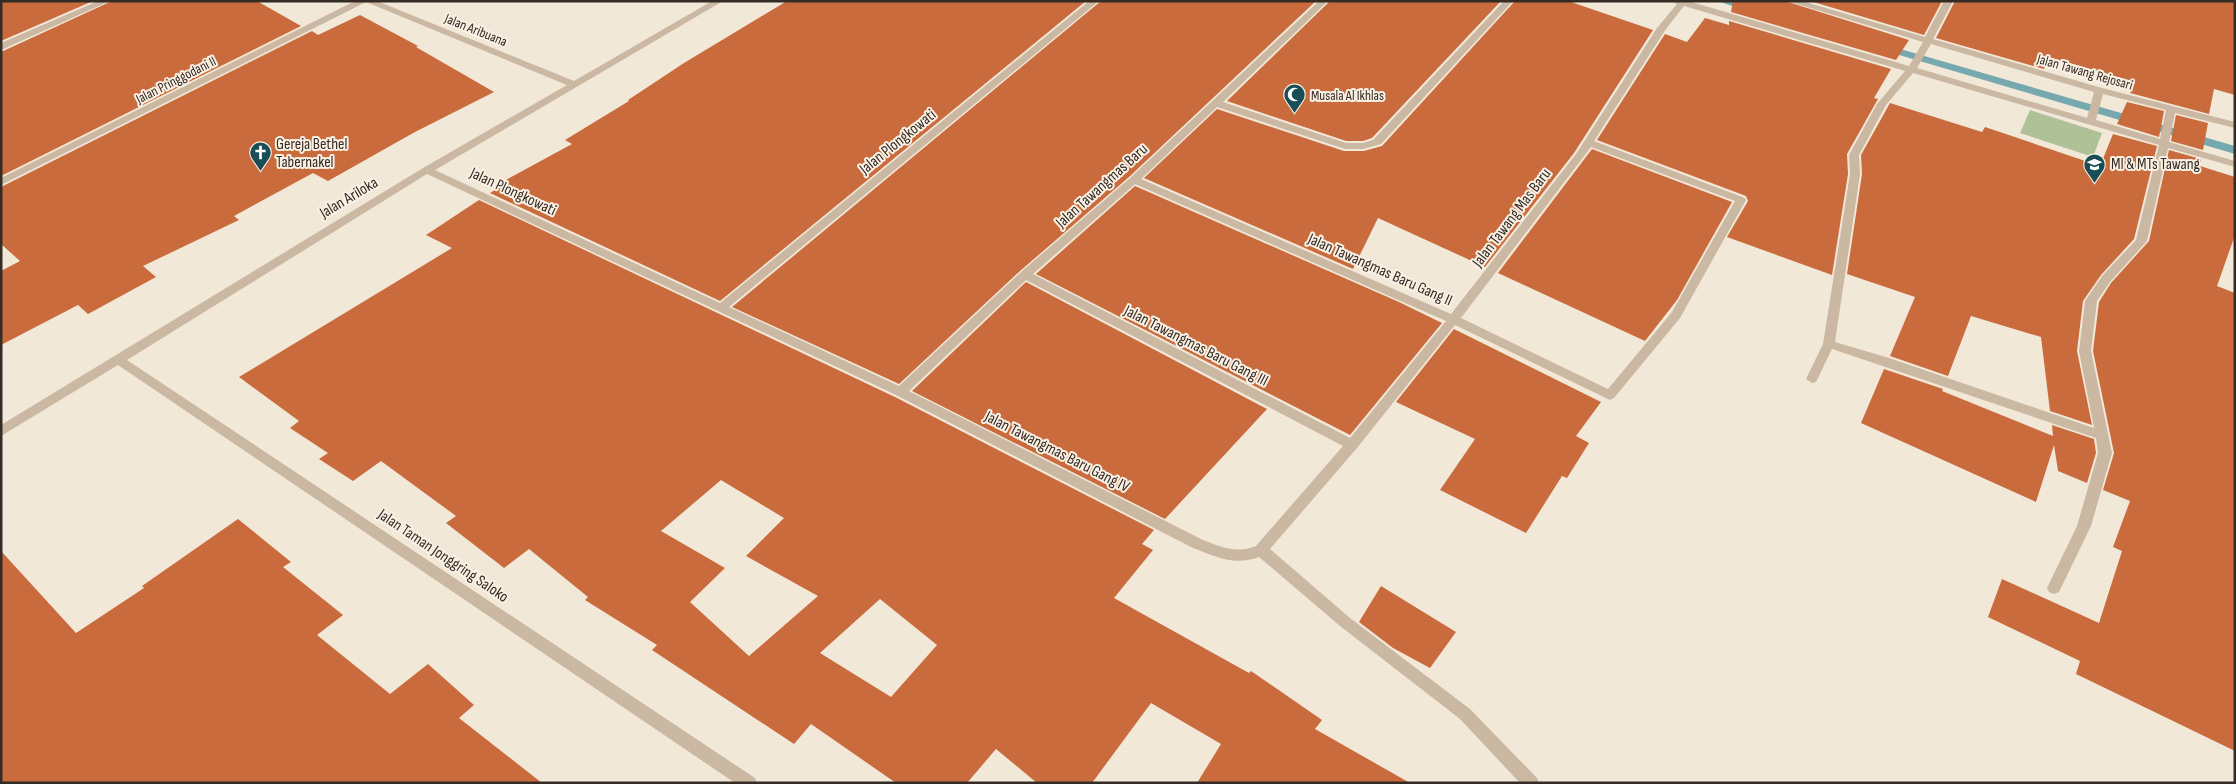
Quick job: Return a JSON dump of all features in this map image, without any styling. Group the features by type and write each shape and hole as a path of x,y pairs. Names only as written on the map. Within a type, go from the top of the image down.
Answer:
{"street":[{"path":"1,47 106,1"},
{"name":"Jalan Pringgodani II","path":"1,182 362,1"},
{"name":"Jalan Aribuana","path":"369,1 573,84"},
{"name":"Jalan Ariloka","path":"1,431 427,170 719,1"},
{"name":"Jalan Plongkowati","path":"722,307 1095,1"},
{"name":"Jalan Tawangmas Baru","path":"900,392 1025,275 1134,180 1324,1"},
{"path":"1216,103 1345,146 1363,146 1377,142 1509,1"},
{"name":"Jalan Tawang Rejosari","path":"1791,1 1927,44 2098,93 2171,112 2235,125"},
{"path":"1812,379 1829,344 1855,174 1854,156 1882,104 1914,66 1949,1"},
{"path":"1681,2 1914,66 2165,139 2235,164"},
{"name":"Jalan Tawang Mas Baru","path":"1261,550 1352,445 1479,288 1588,142 1681,2"},
{"path":"2092,118 2098,93"},
{"path":"2054,588 2084,526 2105,453 2085,351 2091,301 2106,279 2141,241 2153,198 2171,112"},
{"name":"Jalan Tawangmas Baru Gang II","path":"1134,180 1452,320 1610,395 1676,315 1741,200 1588,142"},
{"name":"Jalan Plongkowati","path":"427,170 900,392"},
{"name":"Jalan Tawangmas Baru Gang III","path":"1025,275 1352,445"},
{"path":"1829,344 1885,361 2103,436"},
{"name":"Jalan Taman Jonggring Saloko","path":"117,359 750,783"},
{"name":"Jalan Tawangmas Baru Gang IV","path":"900,392 1198,544 1230,556 1248,556 1261,550"},
{"path":"1261,550 1345,622 1465,714 1531,783"}],"green space":[{"path":"2030,110 2102,133 2093,157 2020,133"}],"building":[{"path":"1,1 93,1 1,41"},
{"path":"112,1 257,1 301,26 1,176 1,52"},
{"path":"787,1 1086,1 720,301 490,193 505,184 502,182 572,144 565,140 629,101 684,63"},
{"path":"1101,1 1316,1 1129,177 1020,271 899,384 732,307"},
{"path":"1330,1 1501,1 1372,138 1363,141 1346,141 1227,101"},
{"path":"1515,1 1568,1 1653,30 1574,153 1485,267 1378,218 1353,269 1144,178 1217,109 1344,151 1364,151 1382,146"},
{"path":"1733,1 1785,1 1909,40 1896,60 1731,12"},
{"path":"1810,1 1942,1 1924,35"},
{"path":"1955,1 2235,1 2235,95 2214,89 2209,114 2130,93 2135,82 2049,57 2044,69 1936,38"},
{"path":"360,15 418,46 416,47 494,92 415,132 328,181 313,173 234,216 239,220 143,266 156,277 88,314 78,305 1,345 1,271 20,261 1,244 1,187 312,31 318,35"},
{"path":"1705,18 1729,25 1729,21 1891,69 1874,98 1878,99 1847,154 1848,174 1832,275 1727,237 1748,201 1746,196 1597,140 1665,34 1687,42"},
{"path":"2127,102 2164,111 2159,137 2117,124"},
{"path":"1890,103 1982,132 1985,127 2100,166 2113,134 2157,146 2134,239 2101,275 2083,301 2077,351 2092,425 2050,411 2041,337 1971,316 1948,376 1890,356 1915,297 1847,274 1862,174 1861,155"},
{"path":"2176,115 2208,123 2203,150 2171,141"},
{"path":"1592,149 1732,202 1677,300 1645,341 1498,273"},
{"path":"2169,150 2201,159 2200,166 2235,177 2235,235 2217,286 2235,293 2235,751 2076,674 2080,661 1988,617 2002,579 2099,623 2122,551 2113,547 2130,501 2103,490 2114,453 2093,351 2099,302 2111,283 2149,241"},
{"path":"1135,186 1399,302 1442,323 1350,435 1036,274"},
{"path":"479,200 895,397 1154,530 1142,544 1153,550 1114,598 1249,673 1251,671 1322,720 1315,729 1410,783 1197,783 1221,744 1151,703 1092,783 1037,783 996,749 967,783 896,783 811,724 794,744 652,650 657,645 585,600 588,597 529,549 504,568 446,523 456,516 381,461 353,481 319,459 328,453 290,428 299,421 239,377 452,248 426,235","holes":["721,480 784,518 746,556 818,596 749,656 690,602 725,568 661,531","880,599 937,645 891,697 820,653"]},
{"path":"1026,282 1267,409 1165,519 912,391"},
{"path":"1454,329 1601,402 1576,436 1589,443 1567,478 1562,476 1526,533 1440,490 1475,439 1396,402"},
{"path":"1884,369 1943,389 1942,391 2053,436 2052,425 2094,439 2096,453 2087,483 2058,471 2054,445 2036,502 1861,423"},
{"path":"238,519 291,562 283,567 343,615 317,635 390,694 428,664 474,705 459,718 542,783 1,783 1,551 76,633 144,588 142,586"},
{"path":"1381,586 1456,632 1430,668 1393,648 1359,622"}],"waterway":[{"path":"1723,1 1752,10"},
{"path":"1883,47 2235,150"}],"place":[{"name":"Musala Al Ikhlas","path":"1295,114"},
{"name":"Gereja Bethel Tabernakel","path":"260,172"},
{"name":"MI & MTs Tawang","path":"2095,183"}]}
